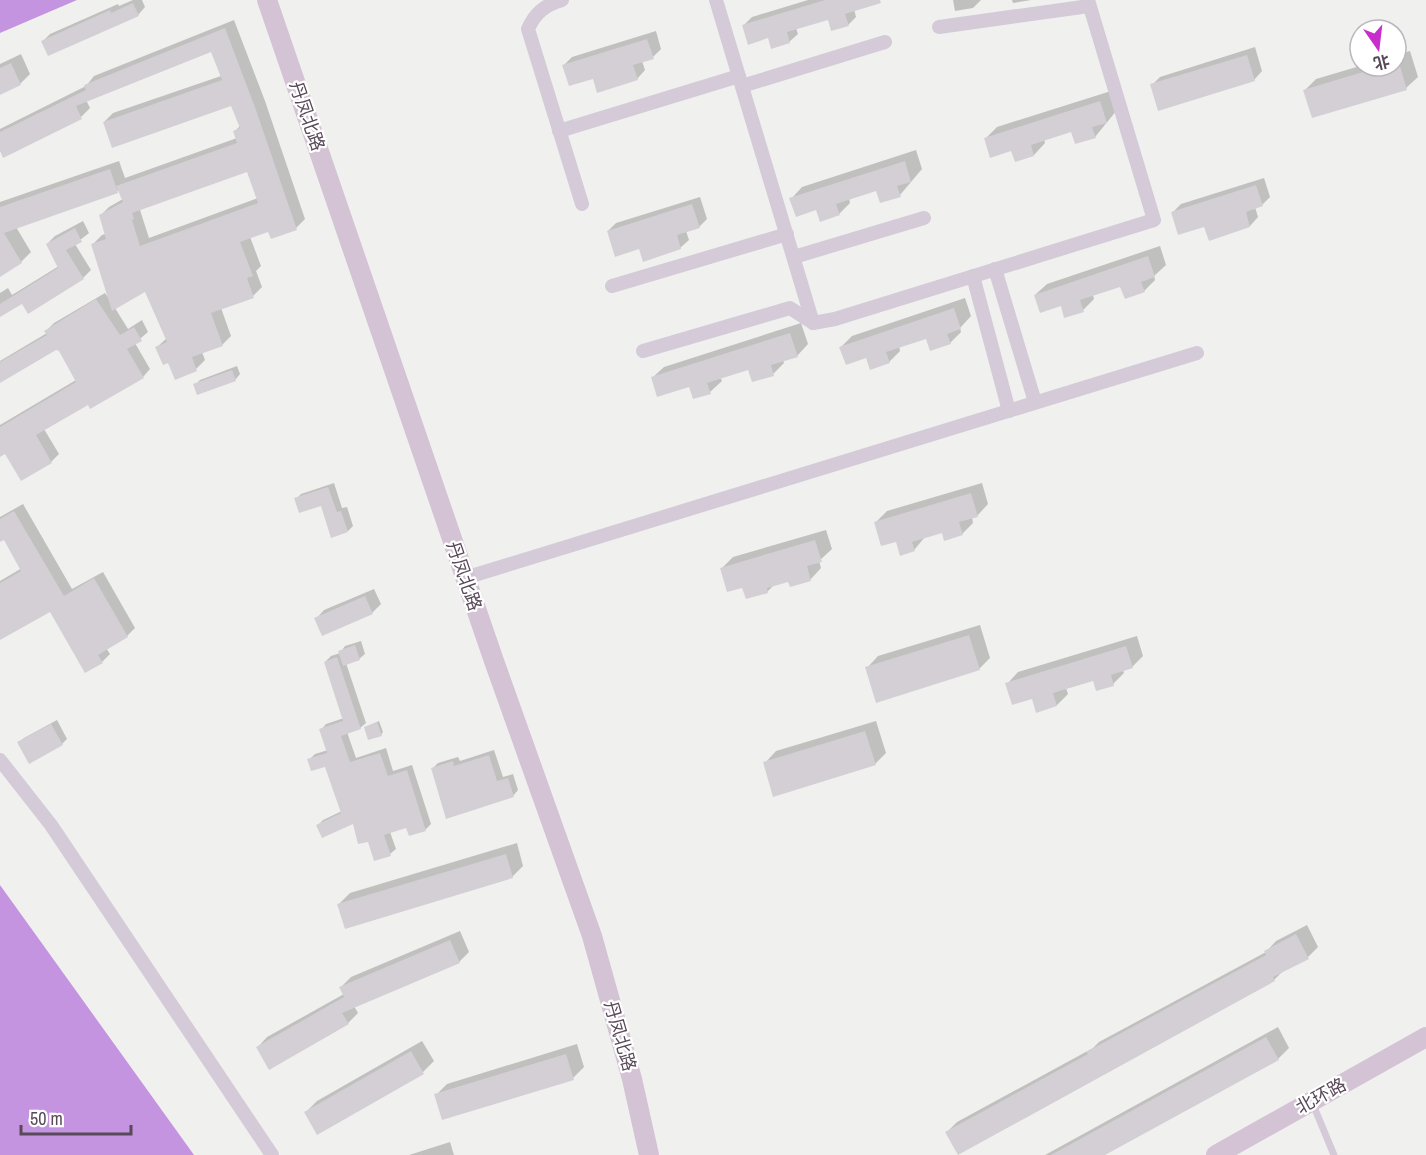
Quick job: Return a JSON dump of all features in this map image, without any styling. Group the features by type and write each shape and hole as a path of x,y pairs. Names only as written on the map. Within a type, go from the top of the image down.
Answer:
{"main road":[{"name":"丹凤北路","path":"267,0 465,578 592,936 632,1079 649,1155"},
{"name":"北环路","path":"1216,1155 1426,1037"}],"street":[{"path":"562,0 541,9 533,17 528,29 582,204"},
{"path":"716,0 813,323"},
{"path":"643,351 790,308 813,323 835,319 1154,220 1088,3 939,27"},
{"path":"559,131 885,42"},
{"path":"794,257 924,218"},
{"path":"612,286 787,234"},
{"path":"995,269 1035,402"},
{"path":"973,276 1009,411"},
{"path":"465,578 1197,352"},
{"path":"0,760 51,825 272,1155"}],"lane":[{"path":"1311,1101 1334,1155"}],"shaded area":[{"path":"0,0 77,0 0,33"},
{"path":"0,885 194,1155 0,1155"}],"building":[{"path":"825,0 880,0 881,3 845,14 849,26 831,31 828,20 787,32 790,43 771,49 768,38 748,45 742,25"},
{"path":"133,3 139,16 48,56 41,41 110,10 111,13"},
{"path":"225,28 297,230 271,239 268,232 240,242 253,276 247,278 254,298 211,313 223,346 192,357 197,371 175,380 168,363 163,365 155,347 167,342 145,292 112,311 91,244 106,239 99,215 123,202 116,186 237,143 233,131 240,128 231,106 112,148 103,122 222,80 211,52 76,106 82,119 3,158 0,151 0,132 86,90 84,85","holes":["247,172 258,203 140,246 132,220 134,219 132,213"]},
{"path":"647,39 654,59 633,65 638,80 597,93 593,79 569,86 562,65"},
{"path":"1247,55 1255,81 1158,111 1150,84"},
{"path":"11,63 21,85 0,95 0,68"},
{"path":"1348,76 1404,78 1407,90 1312,118 1303,90"},
{"path":"1100,101 1107,123 1092,127 1096,138 1075,144 1071,132 1031,145 1034,156 1015,162 1011,151 990,158 984,138"},
{"path":"905,161 911,182 897,186 901,197 880,203 876,191 836,204 840,215 820,222 816,210 796,217 789,198"},
{"path":"110,169 118,193 4,233 22,263 0,277 0,207"},
{"path":"1256,185 1263,206 1246,212 1250,227 1209,241 1204,227 1178,235 1171,212"},
{"path":"692,204 700,228 677,235 681,249 643,262 639,249 615,257 607,231"},
{"path":"75,228 82,242 66,250 84,279 28,314 22,304 0,317 0,304 58,268 46,244"},
{"path":"1148,256 1155,277 1141,282 1145,292 1125,299 1120,287 1080,300 1084,312 1064,318 1061,306 1040,313 1034,295"},
{"path":"96,299 120,335 134,327 142,341 127,349 144,378 90,409 88,405 36,435 52,463 21,481 5,454 0,457 0,427 76,382 59,351 56,350 0,383 0,362 47,335 44,331"},
{"path":"954,308 961,329 947,334 951,344 930,351 926,339 886,352 890,363 870,370 866,358 846,365 839,347"},
{"path":"790,333 798,357 771,365 774,376 752,382 748,370 707,383 711,394 693,399 689,387 657,397 651,377"},
{"path":"232,370 236,381 197,395 193,384"},
{"path":"328,487 337,512 341,511 348,532 331,538 321,506 299,513 294,498"},
{"path":"971,493 978,517 959,522 963,535 944,541 942,533 912,542 915,551 900,556 896,542 881,546 874,522"},
{"path":"14,511 64,596 94,578 128,637 98,655 103,663 85,673 50,612 0,640 0,583 21,571 4,540 0,542 0,519"},
{"path":"815,540 822,562 807,566 811,581 790,587 788,582 767,588 768,593 746,599 742,588 727,592 720,568"},
{"path":"365,596 373,614 322,636 314,618"},
{"path":"969,635 980,670 876,703 865,667"},
{"path":"355,645 360,660 343,666 338,651"},
{"path":"1126,646 1133,668 1111,675 1114,686 1096,691 1093,681 1053,693 1057,706 1036,713 1032,699 1012,705 1005,683"},
{"path":"337,657 361,729 341,736 350,762 380,753 388,776 407,770 426,831 409,836 406,828 384,835 391,856 374,861 368,842 358,844 353,824 322,838 316,825 341,813 325,767 311,771 307,759 327,753 319,729 343,721 324,662"},
{"path":"377,722 382,736 368,740 364,727"},
{"path":"51,724 63,745 29,764 17,742"},
{"path":"865,731 876,765 773,797 763,762"},
{"path":"489,755 497,781 508,778 514,797 446,819 431,768 453,761 454,766"},
{"path":"506,854 513,878 345,929 337,904"},
{"path":"1296,934 1309,959 1273,977 1275,981 958,1155 945,1132 1088,1054 1086,1052 1266,955 1264,951"},
{"path":"450,940 460,963 342,1013 349,1024 269,1070 256,1047 344,997 339,987"},
{"path":"1266,1037 1279,1060 1105,1155 1051,1155"},
{"path":"411,1051 424,1074 317,1135 304,1112"},
{"path":"566,1054 574,1080 442,1120 434,1094"}]}
